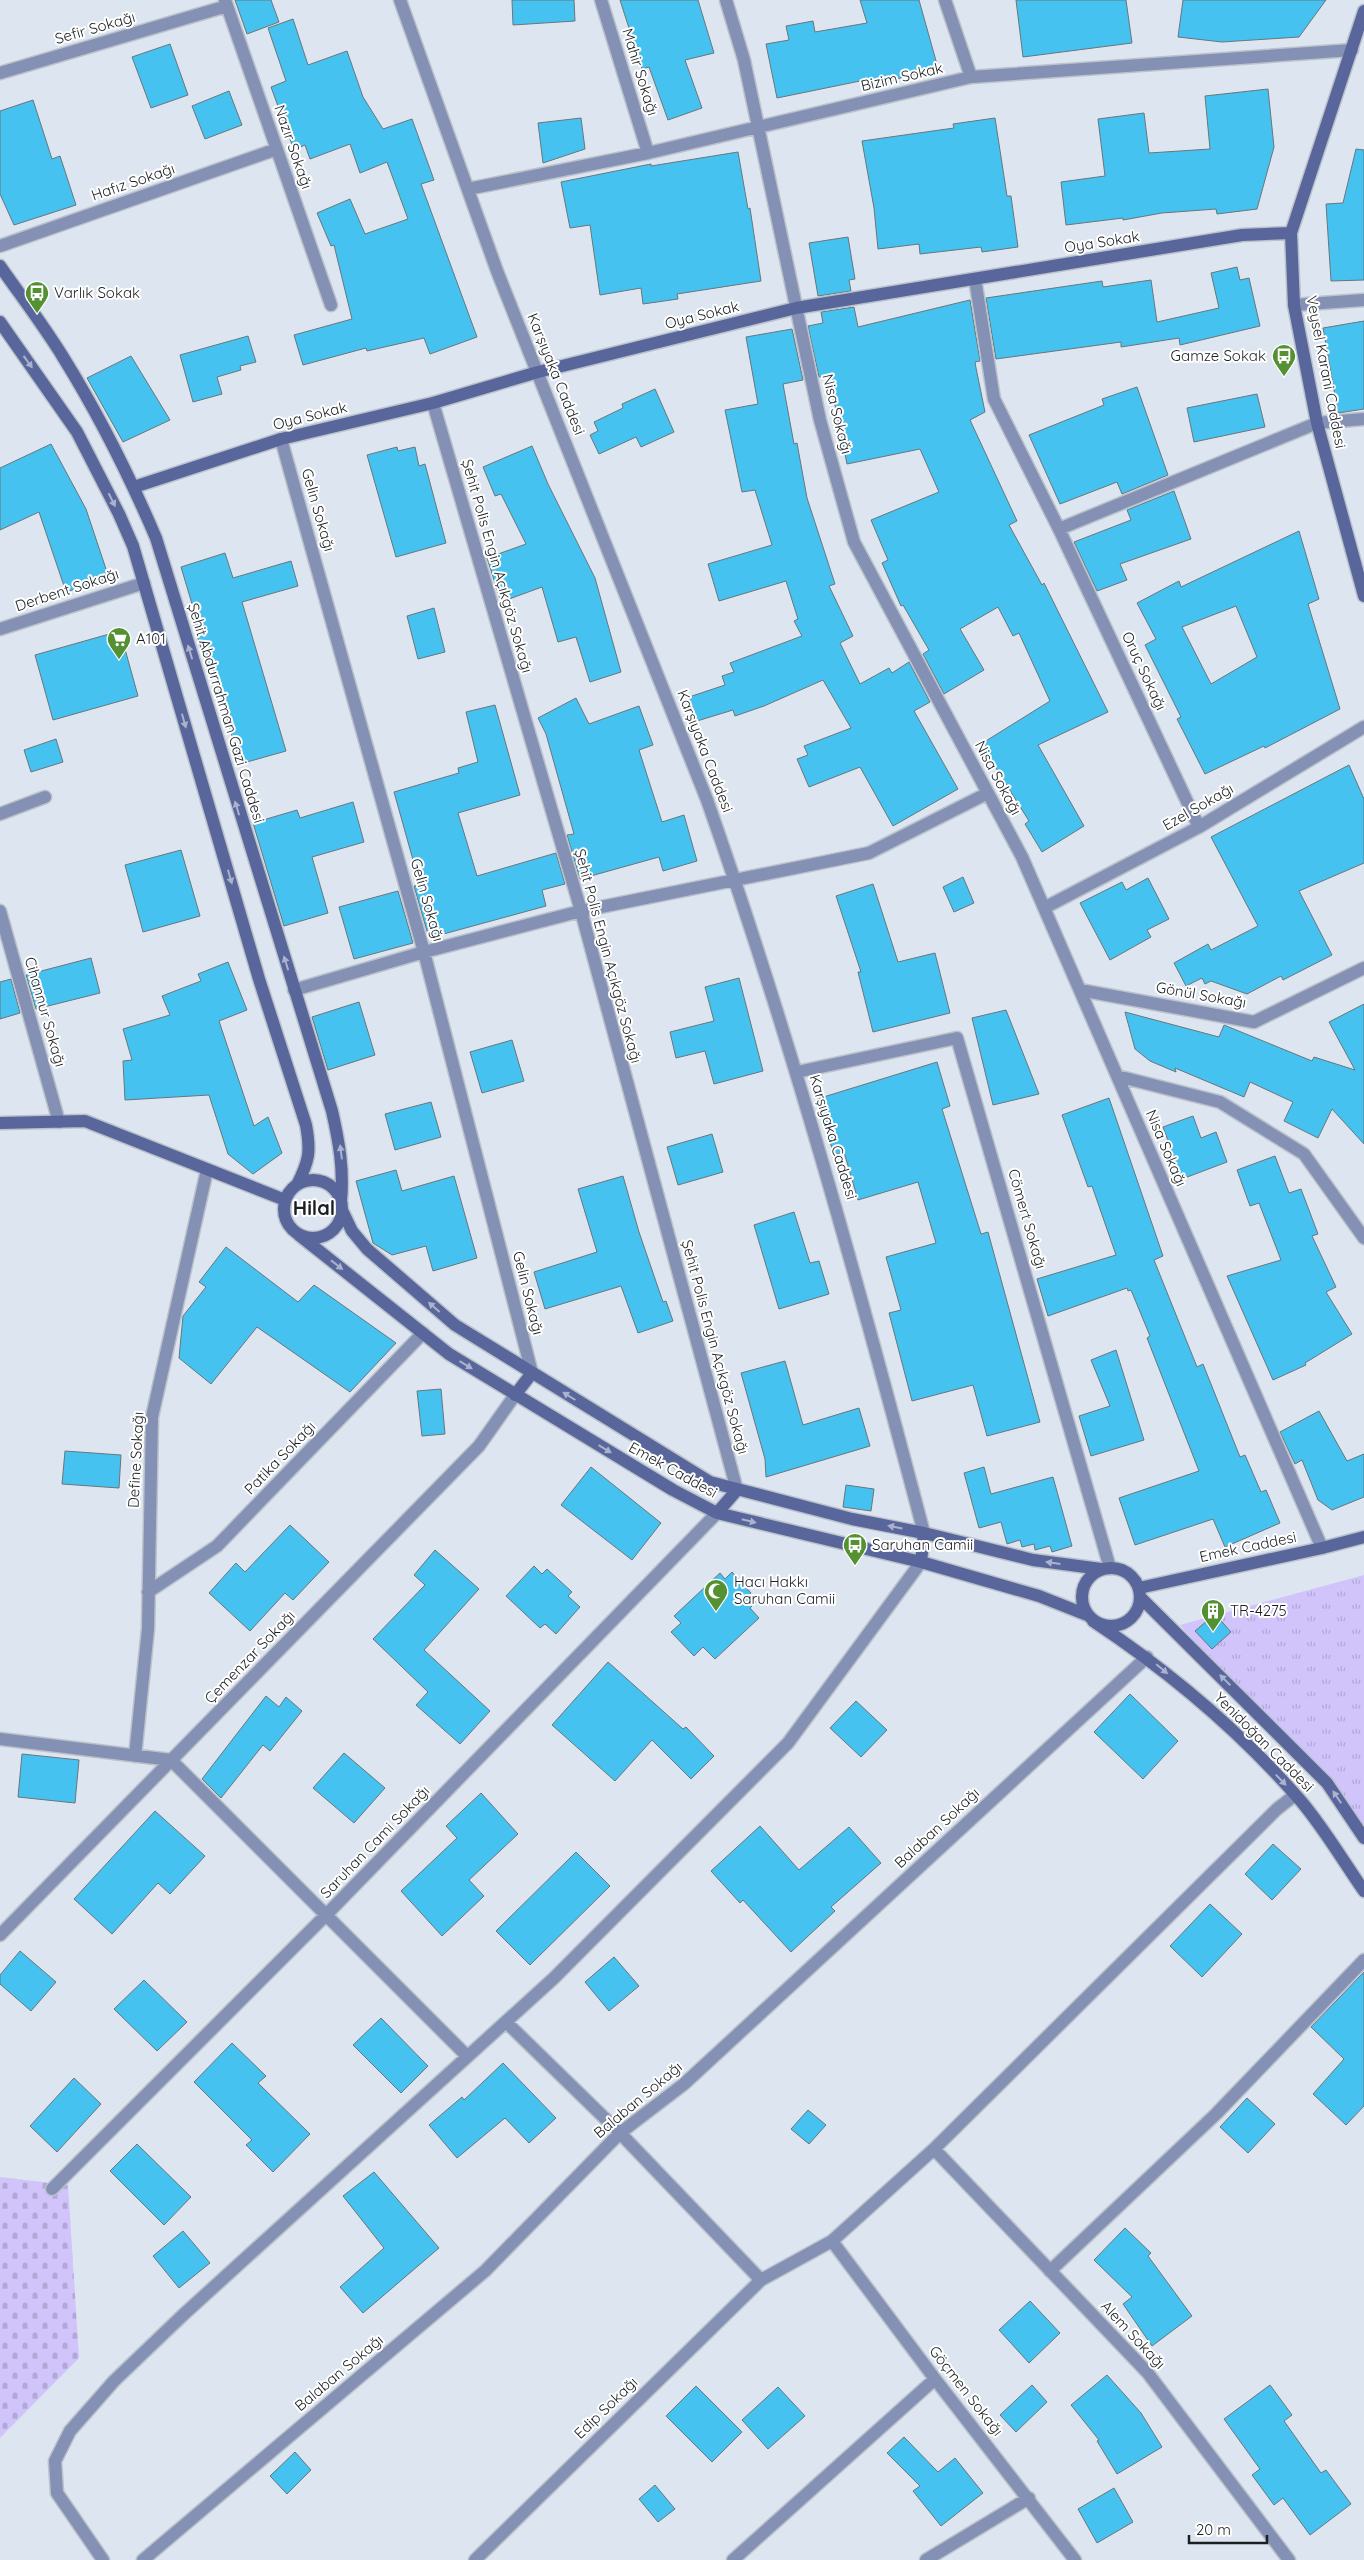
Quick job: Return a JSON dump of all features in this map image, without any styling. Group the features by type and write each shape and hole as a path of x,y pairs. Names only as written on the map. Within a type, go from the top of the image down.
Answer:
{"street":[{"name":"Karşıyaka Caddesi","path":"400,0 468,189 707,800 736,881 797,1072 851,1256 924,1533"},
{"name":"Mahir Sokağı","path":"601,0 648,153"},
{"name":"Nisa Sokağı","path":"726,0 744,60 820,420 854,542 1022,857 1322,1548"},
{"path":"946,0 971,77"},
{"name":"Sefir Sokağı","path":"0,72 226,3"},
{"name":"Nazır Sokağı","path":"226,3 331,305"},
{"name":"Veysel Karani Caddesi","path":"1364,11 1291,233 1294,304 1317,423 1364,596"},
{"name":"Bizim Sokak","path":"468,189 648,153 971,77 1352,50"},
{"name":"Hafız Sokağı","path":"0,246 276,149"},
{"name":"Oya Sokak","path":"134,487 281,439 433,403 538,372 796,308 1242,235 1291,233"},
{"name":"Şehit Abdurrahman Gazi Caddesi","path":"0,266 63,356 103,426 134,487 156,538 332,1111 340,1147 343,1177 342,1206"},
{"name":"Oruç Sokağı","path":"975,279 994,399 1059,529 1199,827"},
{"path":"1294,304 1364,300"},
{"path":"0,322 76,432 119,514 133,546 259,979 306,1125 310,1149 307,1165 297,1185 286,1200 285,1216 288,1224 299,1235 318,1238 328,1235 341,1220 342,1206 337,1193 323,1182 305,1181 297,1185"},
{"name":"Şehit Polis Engin Açıkgöz Sokağı","path":"433,403 581,912 737,1490"},
{"path":"1059,529 1317,423 1364,419"},
{"name":"Gelin Sokağı","path":"281,439 424,952 532,1373"},
{"name":"Derbent Sokağı","path":"0,629 144,583"},
{"name":"Ezel Sokağı","path":"1044,908 1199,827 1364,727"},
{"path":"294,990 424,952 581,912 869,853 988,793"},
{"path":"0,814 45,797"},
{"name":"Cihannur Sokağı","path":"0,912 59,1122"},
{"name":"Gönül Sokağı","path":"1080,990 1254,1022 1364,968"},
{"name":"Cömert Sokağı","path":"797,1072 957,1038 1106,1569"},
{"path":"1117,1076 1220,1102 1304,1154 1364,1238"},
{"path":"0,1123 85,1121 286,1200"},
{"name":"Define Sokağı","path":"136,1756 148,1630 152,1417 207,1170"},
{"name":"Emek Caddesi","path":"342,1206 352,1231 367,1249 455,1325 710,1482 852,1518 924,1533 1033,1560 1106,1569"},
{"name":"Emek Caddesi","path":"299,1235 448,1354 673,1490 717,1513 921,1562 1039,1596 1090,1618"},
{"name":"Patika Sokağı","path":"148,1592 217,1546 423,1333"},
{"path":"516,1395 532,1373"},
{"name":"Çemenzar Sokağı","path":"0,1935 479,1446 516,1395"},
{"path":"717,1513 737,1490"},
{"name":"Saruhan Cami Sokağı","path":"52,2189 327,1914 717,1513"},
{"path":"103,2560 56,2493 55,2462 70,2431 114,2381 183,2315 554,1978 788,1743 921,1562 924,1533"},
{"name":"Emek Caddesi","path":"1140,1593 1364,1536"},
{"path":"1106,1569 1128,1573 1140,1593 1135,1615 1120,1626 1102,1626 1090,1618 1081,1598 1087,1580 1106,1569"},
{"name":"Yenidoğan Caddesi","path":"1140,1593 1327,1783 1364,1838"},
{"name":"Yenidoğan Caddesi","path":"1090,1618 1147,1656 1229,1726 1295,1795 1364,1891"},
{"name":"Balaban Sokağı","path":"143,2560 485,2271 620,2133 684,2084 1147,1656"},
{"path":"0,1739 171,1760 468,2056"},
{"name":"Edip Sokağı","path":"475,2560 761,2280 832,2241 934,2149 1276,1809 1295,1795"},
{"path":"1050,2271 1216,2114 1364,1960"},
{"path":"506,2022 620,2133 761,2280"},
{"name":"Alem Sokağı","path":"934,2149 1147,2372 1289,2560"},
{"name":"Göçmen Sokağı","path":"832,2241 935,2379 1029,2498 1075,2560"},
{"path":"732,2560 935,2379"},
{"path":"926,2560 1029,2498"}],"green space":[{"path":"1364,1575 1364,1828 1180,1625"},
{"path":"0,2177 68,2185 79,2358 0,2438"}],"building":[{"path":"235,0 271,0 279,22 247,34"},
{"path":"512,0 574,0 575,21 513,25"},
{"path":"620,0 698,0 714,53 685,60 702,108 668,120 649,67 642,69"},
{"path":"860,0 919,0 938,68 867,87 865,80 777,98 766,44 789,40 786,26 813,21 815,32 867,23"},
{"path":"1016,0 1126,0 1132,43 1023,57"},
{"path":"1183,0 1326,0 1299,37 1222,42 1178,37"},
{"path":"293,19 308,65 347,51 363,97 383,129 412,119 434,180 421,184 477,337 430,354 424,338 367,351 366,348 303,365 294,335 352,319 334,245 331,246 317,213 350,199 365,234 408,219 387,162 360,173 350,144 310,159 305,145 294,150 271,87 286,81 268,28"},
{"path":"170,44 188,95 151,108 132,57"},
{"path":"1268,89 1274,147 1257,209 1217,214 1216,209 1162,213 1123,220 1123,218 1066,225 1061,182 1105,176 1098,119 1144,113 1149,153 1210,149 1205,96"},
{"path":"229,91 242,125 205,139 192,106"},
{"path":"33,100 52,159 60,156 76,205 14,225 0,194 0,111"},
{"path":"581,118 585,149 543,163 538,123"},
{"path":"995,118 1007,196 1011,196 1018,247 982,252 981,247 920,254 919,244 878,249 874,208 862,141 954,128 953,124"},
{"path":"1356,149 1364,150 1364,280 1331,281 1326,204 1343,203"},
{"path":"738,152 748,209 750,208 761,281 677,294 678,299 643,304 641,288 600,295 590,225 570,228 561,182 651,164 651,166"},
{"path":"848,237 855,279 849,280 851,291 818,296 809,243"},
{"path":"1237,267 1240,280 1249,278 1260,326 1180,345 1179,338 1121,347 1121,342 996,359 986,298 1102,281 1103,287 1151,280 1157,322 1219,308 1211,273"},
{"path":"970,300 980,361 975,362 985,412 970,420 1017,521 1009,525 1042,585 1044,583 1108,712 1038,745 1084,826 1042,852 1025,824 1029,821 981,744 1050,701 1019,633 1013,636 998,607 960,629 984,670 944,694 923,654 929,650 903,605 901,606 882,563 888,560 871,520 939,492 920,449 847,464 829,376 819,377 808,326 823,323 821,312 854,307 858,327"},
{"path":"1364,321 1364,409 1338,413 1323,328"},
{"path":"792,329 803,380 783,384 794,444 797,443 807,498 835,584 829,586 853,636 840,643 860,684 889,668 892,673 909,662 930,702 914,711 958,789 893,826 860,767 809,787 797,759 808,755 804,746 851,728 823,680 764,706 735,716 733,710 697,721 689,697 725,685 722,676 734,672 730,663 802,636 794,621 798,619 786,581 719,601 708,564 772,545 755,490 742,492 725,410 758,404 746,337"},
{"path":"248,336 256,362 240,366 241,370 217,377 222,394 193,402 180,355"},
{"path":"131,356 170,420 123,442 87,378"},
{"path":"1137,387 1168,475 1122,494 1117,482 1060,504 1029,435 1104,405 1102,399"},
{"path":"655,389 674,432 641,447 636,437 599,454 590,435 598,431 594,422 623,408 622,404"},
{"path":"1257,394 1265,427 1194,442 1187,408"},
{"path":"51,444 86,509 109,578 66,592 39,512 0,530 0,468"},
{"path":"532,446 548,484 595,578 621,672 590,682 576,637 558,642 542,587 501,602 487,558 526,544 501,494 495,496 483,467"},
{"path":"397,447 398,451 415,447 419,466 425,464 446,543 396,557 367,455"},
{"path":"1174,491 1191,539 1120,564 1127,580 1097,591 1074,542 1131,520 1127,510"},
{"path":"1299,531 1319,599 1308,604 1340,709 1265,748 1264,746 1205,774 1177,719 1181,717 1145,645 1156,639 1137,603 1179,581 1181,587","holes":["1236,606 1257,657 1211,684 1182,627"]},
{"path":"225,553 233,578 291,561 298,586 242,602 286,751 240,764 213,669 208,671 194,625 198,624 181,567"},
{"path":"434,608 445,652 418,659 407,616"},
{"path":"120,631 138,696 53,720 35,655"},
{"path":"576,698 589,724 639,706 653,745 639,750 662,822 684,815 697,861 663,871 659,857 580,879 567,835 574,834 546,734 538,718"},
{"path":"495,705 520,795 458,813 477,876 556,853 565,884 542,890 546,906 429,938 414,886 420,885 394,792 459,773 458,768 478,762 466,712"},
{"path":"56,739 63,762 31,772 24,750"},
{"path":"1349,765 1364,799 1364,863 1299,891 1332,955 1283,980 1281,976 1247,994 1211,981 1205,984 1202,978 1186,986 1174,963 1208,944 1211,950 1258,926 1211,837"},
{"path":"353,802 364,842 312,857 328,913 284,926 253,823 297,810 300,818"},
{"path":"181,850 200,916 143,932 125,865"},
{"path":"963,877 974,903 954,912 943,887"},
{"path":"1148,878 1169,919 1147,930 1151,937 1110,960 1080,903 1122,882 1126,890"},
{"path":"873,884 898,962 935,953 950,1013 873,1032 858,972 861,972 836,896"},
{"path":"398,891 413,943 354,959 339,907"},
{"path":"91,958 100,993 36,1009 26,975"},
{"path":"228,962 247,1010 219,1021 254,1126 268,1117 282,1153 253,1174 228,1154 209,1095 125,1100 123,1061 132,1060 123,1029 170,1015 162,996 201,981 198,974"},
{"path":"739,978 763,1071 714,1084 705,1051 676,1058 670,1032 714,1021 705,987"},
{"path":"11,979 20,1013 0,1019 0,982"},
{"path":"359,1002 375,1055 328,1070 312,1017"},
{"path":"1364,1004 1364,1144 1332,1109 1318,1138 1284,1121 1293,1102 1250,1082 1244,1097 1175,1068 1176,1072 1150,1061 1135,1049 1125,1012 1219,1037 1224,1025 1312,1061 1314,1057 1355,1070 1329,1022"},
{"path":"1006,1010 1039,1094 993,1105 972,1018"},
{"path":"512,1040 524,1081 482,1093 470,1052"},
{"path":"937,1062 950,1106 942,1109 981,1234 988,1232 1040,1422 987,1436 973,1385 912,1401 889,1313 901,1310 886,1257 936,1243 918,1182 858,1200 844,1152 834,1155 817,1099"},
{"path":"1109,1098 1163,1256 1154,1260 1197,1367 1203,1364 1240,1457 1245,1455 1261,1492 1266,1490 1280,1523 1225,1547 1213,1519 1135,1545 1119,1498 1199,1471 1147,1338 1150,1336 1131,1290 1128,1291 1127,1288 1048,1316 1037,1279 1116,1255 1092,1186 1088,1187 1062,1115"},
{"path":"431,1102 441,1137 395,1150 385,1114"},
{"path":"1193,1116 1201,1138 1216,1132 1227,1162 1182,1179 1163,1127"},
{"path":"712,1134 723,1172 678,1185 667,1147"},
{"path":"1275,1156 1289,1193 1301,1189 1318,1234 1312,1236 1336,1287 1326,1292 1352,1334 1305,1363 1306,1365 1273,1380 1227,1276 1281,1260 1259,1203 1250,1206 1237,1170"},
{"path":"396,1170 402,1191 454,1176 477,1258 433,1271 426,1246 392,1255 373,1243 356,1181"},
{"path":"623,1176 639,1232 663,1302 666,1301 673,1321 638,1333 621,1286 545,1309 534,1272 597,1252 578,1189"},
{"path":"794,1212 810,1263 819,1261 829,1294 779,1309 754,1225"},
{"path":"226,1247 298,1302 314,1285 396,1343 350,1392 257,1327 211,1384 179,1358 183,1316 206,1287 199,1282"},
{"path":"1116,1350 1144,1440 1091,1456 1079,1416 1110,1406 1091,1360"},
{"path":"785,1361 803,1425 859,1408 870,1446 766,1477 765,1459 741,1373"},
{"path":"441,1389 445,1434 422,1436 417,1391"},
{"path":"1319,1411 1347,1461 1364,1454 1364,1497 1332,1510 1318,1500 1302,1460 1295,1464 1280,1432"},
{"path":"65,1451 121,1455 119,1488 62,1484"},
{"path":"591,1467 661,1523 632,1560 561,1505"},
{"path":"984,1467 991,1494 1053,1477 1072,1546 1052,1552 1050,1546 1035,1550 1034,1544 1022,1547 1020,1540 1007,1544 1001,1522 979,1528 964,1473"},
{"path":"846,1485 874,1489 871,1511 843,1507"},
{"path":"290,1525 329,1562 293,1600 285,1593 250,1631 209,1593 236,1563 245,1572"},
{"path":"435,1550 479,1589 424,1650 490,1711 460,1744 416,1705 428,1692 373,1639 425,1585 414,1575"},
{"path":"534,1566 542,1574 547,1569 572,1592 568,1596 580,1607 556,1634 545,1624 540,1628 506,1596"},
{"name":"Hacı Hakkı Saruhan Camii","path":"732,1572 751,1593 749,1595 756,1602 750,1608 759,1618 715,1659 703,1647 694,1656 671,1632 681,1623 674,1616 720,1573 725,1579"},
{"name":"TR-4275","path":"1215,1614 1231,1632 1212,1649 1195,1631"},
{"path":"608,1662 683,1729 686,1727 714,1756 691,1779 652,1740 615,1781 552,1725"},
{"path":"1130,1694 1178,1741 1143,1779 1094,1732"},
{"path":"266,1696 279,1707 286,1697 302,1711 270,1751 263,1745 221,1798 202,1779"},
{"path":"856,1701 887,1730 861,1757 830,1728"},
{"path":"344,1753 385,1788 354,1823 313,1788"},
{"path":"22,1754 79,1760 75,1803 18,1797"},
{"path":"481,1793 518,1834 469,1880 484,1896 442,1936 401,1891 457,1838 446,1826"},
{"path":"155,1811 205,1856 170,1894 158,1883 112,1934 74,1899"},
{"path":"760,1826 799,1870 849,1827 881,1863 831,1907 835,1911 791,1952 743,1900 740,1903 711,1871"},
{"path":"1273,1844 1301,1869 1272,1900 1245,1874"},
{"path":"576,1852 610,1886 530,1965 496,1931"},
{"path":"1210,1904 1242,1934 1202,1977 1170,1946"},
{"path":"20,1951 56,1982 31,2011 0,1984 0,1975"},
{"path":"614,1957 639,1986 609,2011 585,1982"},
{"path":"1364,1972 1364,2106 1346,2125 1313,2094 1344,2059 1311,2027"},
{"path":"144,1980 187,2022 157,2051 114,2009"},
{"path":"381,2018 428,2066 401,2093 353,2045"},
{"path":"232,2043 266,2076 258,2083 310,2134 273,2172 246,2145 252,2140 194,2082"},
{"path":"503,2063 556,2118 529,2143 505,2118 457,2158 429,2125 462,2097 464,2100"},
{"path":"74,2078 101,2104 57,2152 30,2126"},
{"path":"1247,2098 1275,2124 1248,2153 1220,2127"},
{"path":"808,2110 826,2125 809,2144 791,2129"},
{"path":"137,2144 191,2197 164,2225 110,2171"},
{"path":"374,2172 439,2248 363,2313 340,2287 384,2248 343,2196"},
{"path":"1125,2228 1151,2253 1148,2256 1192,2316 1152,2346 1123,2304 1132,2297 1094,2260"},
{"path":"183,2231 210,2263 179,2288 153,2256"},
{"path":"1030,2301 1060,2333 1029,2363 999,2330"},
{"path":"1107,2375 1141,2413 1162,2447 1117,2474 1097,2441 1099,2440 1071,2405"},
{"path":"1032,2385 1047,2402 1016,2432 1000,2415"},
{"path":"1270,2385 1292,2415 1284,2421 1321,2473 1326,2470 1351,2504 1310,2535 1283,2498 1274,2505 1252,2475 1260,2469 1224,2419"},
{"path":"696,2386 742,2432 712,2462 666,2416"},
{"path":"778,2387 805,2416 768,2449 742,2420"},
{"path":"904,2437 938,2472 955,2458 983,2493 941,2526 913,2491 920,2486 887,2453"},
{"path":"295,2452 311,2470 287,2494 270,2476"},
{"path":"655,2485 675,2509 658,2522 639,2499"},
{"path":"1114,2488 1133,2522 1097,2543 1078,2509"}],"place":[{"name":"Varlık Sokak","path":"37,314"},
{"name":"Gamze Sokak","path":"1284,377"},
{"name":"A101","path":"119,660"},
{"name":"Saruhan Camii","path":"855,1566"},
{"name":"Hacı Hakkı Saruhan Camii","path":"716,1612"},
{"name":"TR-4275","path":"1213,1632"}],"district":[{"name":"Hilal","path":"314,1208"}]}
